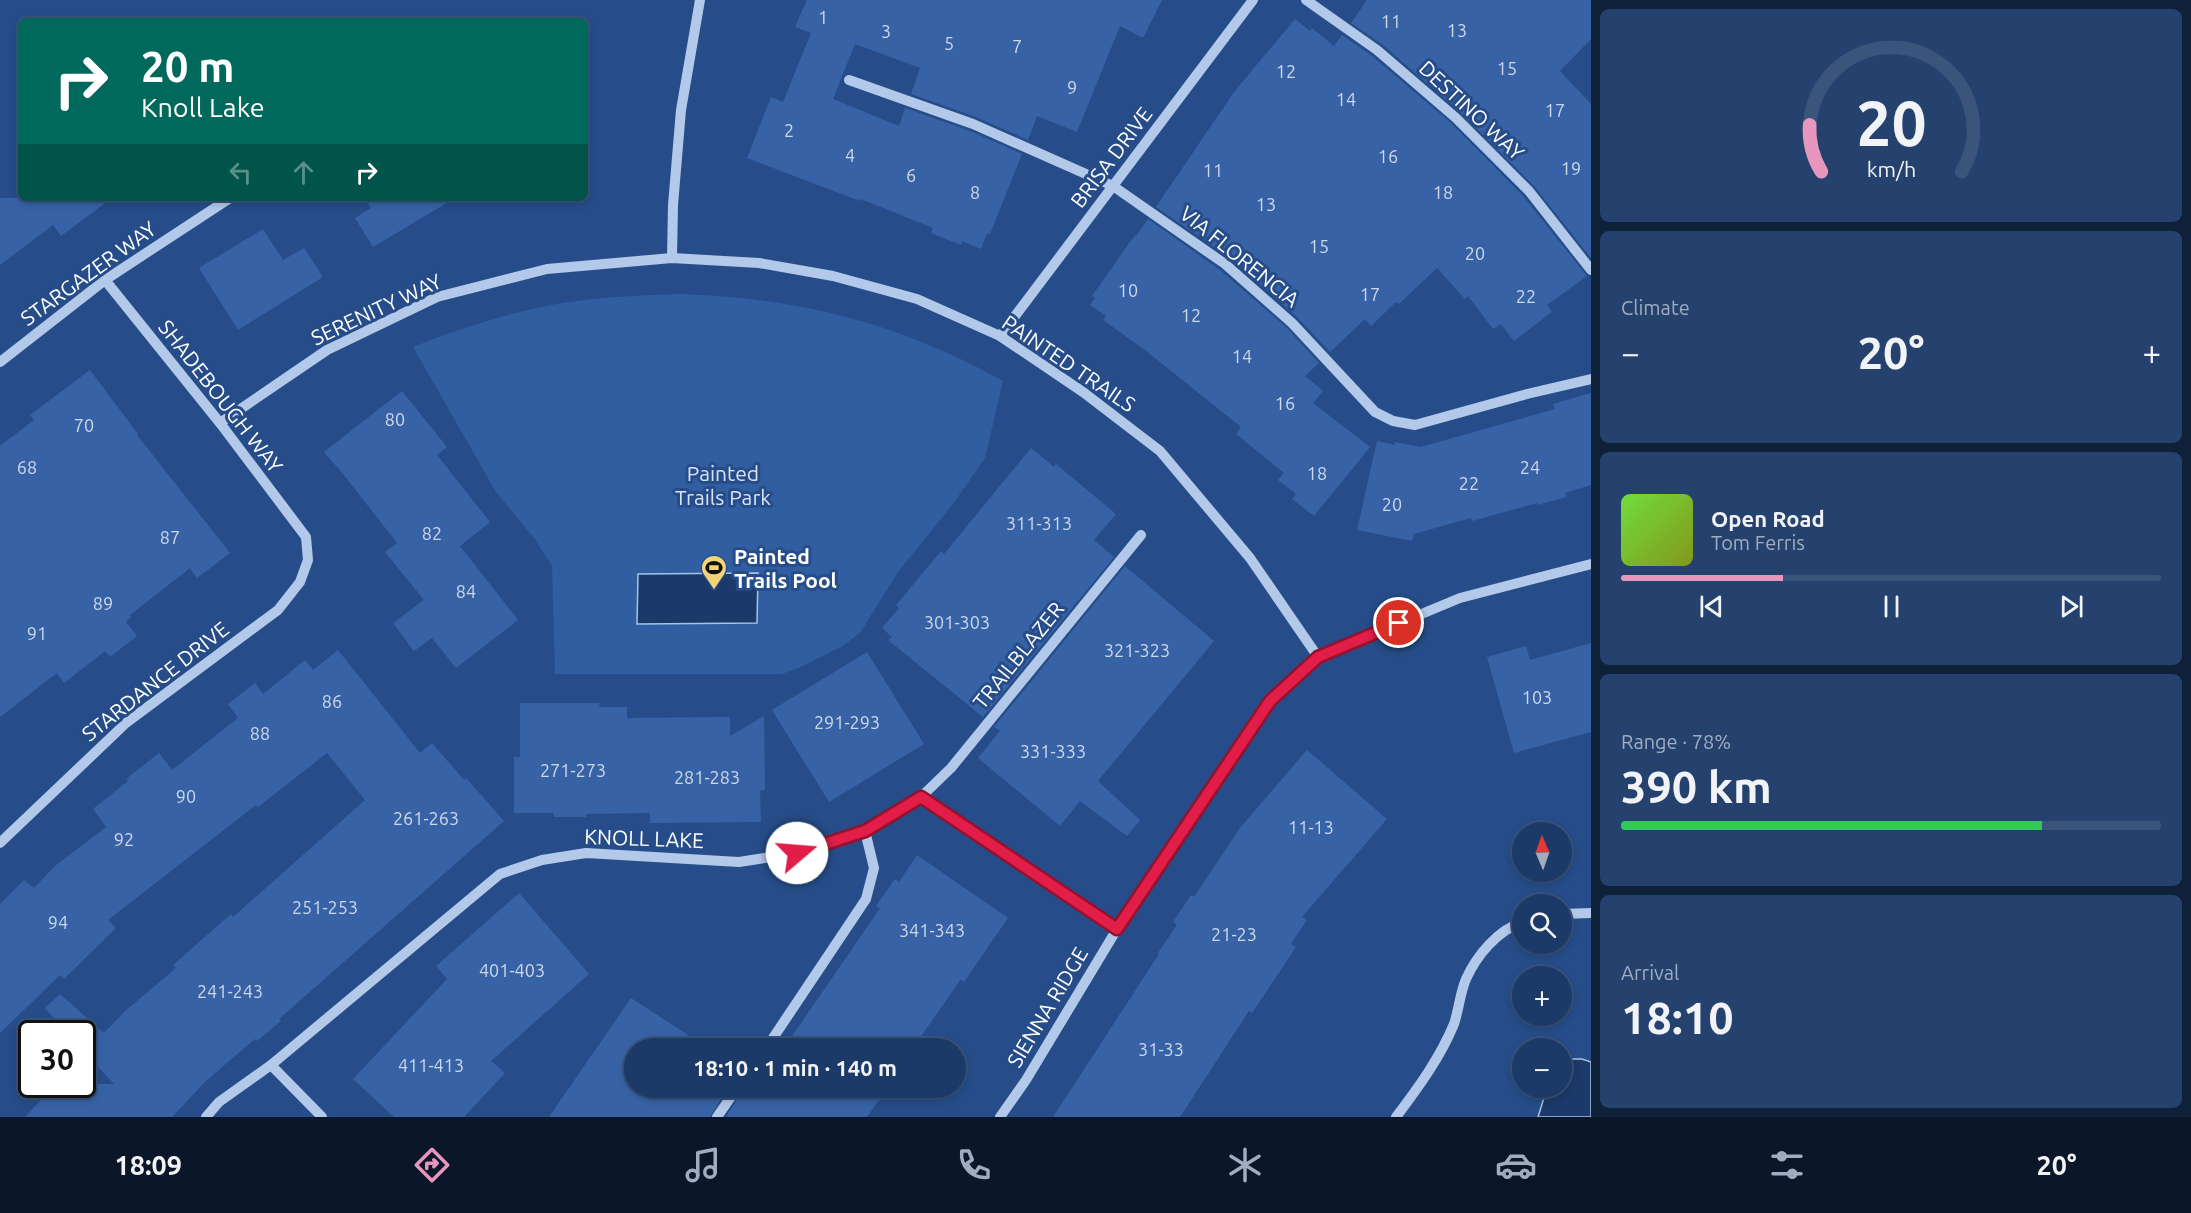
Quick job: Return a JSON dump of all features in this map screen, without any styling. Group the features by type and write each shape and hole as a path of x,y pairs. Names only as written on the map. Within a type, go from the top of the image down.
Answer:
{"street":[{"path":"672,258 673,206 681,111 700,0"},
{"name":"BRISA DRIVE","path":"1000,336 1253,0"},
{"name":"DESTINO WAY","path":"1306,0 1377,50 1456,118 1529,191 1591,270"},
{"name":"VIA FLORENCIA","path":"849,80 973,124 1113,186 1225,264 1292,323 1375,412 1393,421 1415,425 1591,379"},
{"name":"STARGAZER WAY","path":"0,362 105,280 226,201"},
{"name":"PAINTED TRAILS","path":"672,258 759,263 833,276 916,298 1000,336 1083,392 1160,451 1250,558 1318,657"},
{"name":"SERENITY WAY","path":"220,423 327,350 437,297 547,269 672,258"},
{"name":"SHADEBOUGH WAY","path":"105,280 220,423 306,537"},
{"name":"TRAILBLAZER","path":"921,797 951,768 1141,535"},
{"name":"STARDANCE DRIVE","path":"0,843 126,723 278,610 300,582 308,560 306,537"},
{"name":"SIENNA RIDGE","path":"1000,1117 1026,1080 1117,929 1270,701 1318,657 1460,598 1591,564"},
{"path":"921,797 1117,929"},
{"name":"KNOLL LAKE","path":"206,1117 219,1102 271,1065 500,874 542,860 586,852 738,862 797,853 865,831 921,797"},
{"path":"773,1038 866,898 874,868 865,831"},
{"path":"1572,914 1591,913"},
{"path":"1396,1117 1429,1073 1454,1023 1466,979 1490,942 1512,926"},
{"path":"271,1065 322,1117"},
{"path":"717,1117 730,1098"}],"green space":[{"name":"Painted Trails Park","path":"681,294 766,301 847,317 925,344 1003,381 985,458 953,504 898,572 860,633 841,647 782,674 555,674 552,566 534,538 496,492 413,347 486,321 562,303"}],"shaded area":[{"name":"Painted Trails Pool","path":"758,573 757,623 637,624 638,574"},
{"path":"1572,1059 1591,1062 1591,1117 1538,1117 1544,1098 1572,1098"}],"building":[{"path":"807,0 1162,0 1143,38 1120,26 1077,132 1037,116 1028,140 976,117 911,94 920,68 855,44 833,99 899,126 905,108 970,131 1022,154 990,234 987,233 981,249 962,241 961,245 931,233 933,228 747,158 771,97 783,102 811,33 795,27"},
{"path":"1367,0 1591,0 1591,39 1560,71 1591,104 1591,258 1534,186 1461,113 1382,44 1351,23"},
{"path":"1295,19 1310,31 1312,28 1334,46 1342,35 1372,56 1451,123 1523,196 1587,276 1547,305 1552,312 1514,341 1501,324 1493,329 1468,296 1465,299 1437,268 1399,304 1396,302 1371,326 1365,319 1330,352 1297,317 1230,258 1156,207 1234,92"},
{"path":"0,198 18,198 18,201 108,201 61,236 53,225 0,265"},
{"path":"367,201 450,201 373,247 355,218 371,208"},
{"path":"1148,219 1220,270 1287,328 1319,363 1305,376 1323,391 1313,403 1370,447 1314,516 1292,499 1296,494 1278,480 1284,473 1236,434 1241,427 1145,350 1103,320 1106,316 1090,305 1095,298 1092,296"},
{"path":"263,229 283,260 304,248 323,277 238,330 199,268"},
{"path":"90,370 137,435 230,553 197,578 190,568 130,615 131,617 126,622 137,636 110,657 105,651 64,683 57,673 0,717 0,446 34,420 30,415"},
{"path":"402,391 447,447 437,455 490,522 460,546 518,620 456,668 432,638 414,651 393,623 424,600 385,552 397,543 324,452"},
{"path":"1591,393 1591,485 1565,493 1566,497 1538,505 1537,503 1472,521 1471,518 1414,534 1412,541 1357,530 1377,441 1421,447 1555,409 1553,404"},
{"path":"1031,448 1054,467 1056,464 1116,514 1094,540 1114,557 983,717 888,640 892,637 882,628 899,608 896,605 941,551 944,554"},
{"path":"1125,566 1214,641 1098,781 1140,820 1127,836 1080,801 1060,826 978,758 1000,731 994,727"},
{"path":"1591,643 1591,732 1514,753 1487,657 1526,646 1530,660"},
{"path":"338,650 420,753 432,743 504,821 279,1019 281,1021 257,1041 255,1039 207,1080 172,1117 25,1117 43,1098 96,1098 96,1084 114,1084 96,1065 96,1026 104,1033 125,1011 176,968 173,965 231,914 233,917 365,800 327,753 108,920 116,928 64,979 60,975 0,1033 0,904 24,880 34,888 55,866 106,827 93,809 159,753 172,770 238,718 228,704 255,683 263,694 305,660 313,670"},
{"path":"867,652 924,744 829,802 772,710"},
{"path":"520,703 600,703 599,707 627,707 627,718 730,717 730,736 764,716 765,790 760,790 761,822 650,823 650,813 554,817 554,813 514,813 514,757 520,757"},
{"path":"1307,750 1387,819 1302,917 1307,920 1291,944 1296,947 1252,1013 1249,1011 1180,1117 1053,1117 1159,954 1177,925 1173,922 1191,895 1194,897 1240,828"},
{"path":"917,855 1008,918 964,982 961,979 920,1038 791,1038 880,908 876,906 895,879 899,882"},
{"path":"519,893 589,974 491,1061 505,1073 464,1117 394,1117 353,1079 447,979 436,966"},
{"path":"60,994 89,1020 56,1020 45,1008"},
{"path":"631,998 693,1038 624,1038 624,1098 722,1098 710,1117 549,1117"},
{"path":"738,1098 880,1098 867,1117 726,1117"}],"place":[{"name":"Painted Trails Pool","path":"714,591"}],"route":[{"path":"797,853 865,831 921,797 1117,929 1270,701 1318,657 1399,623"}]}
